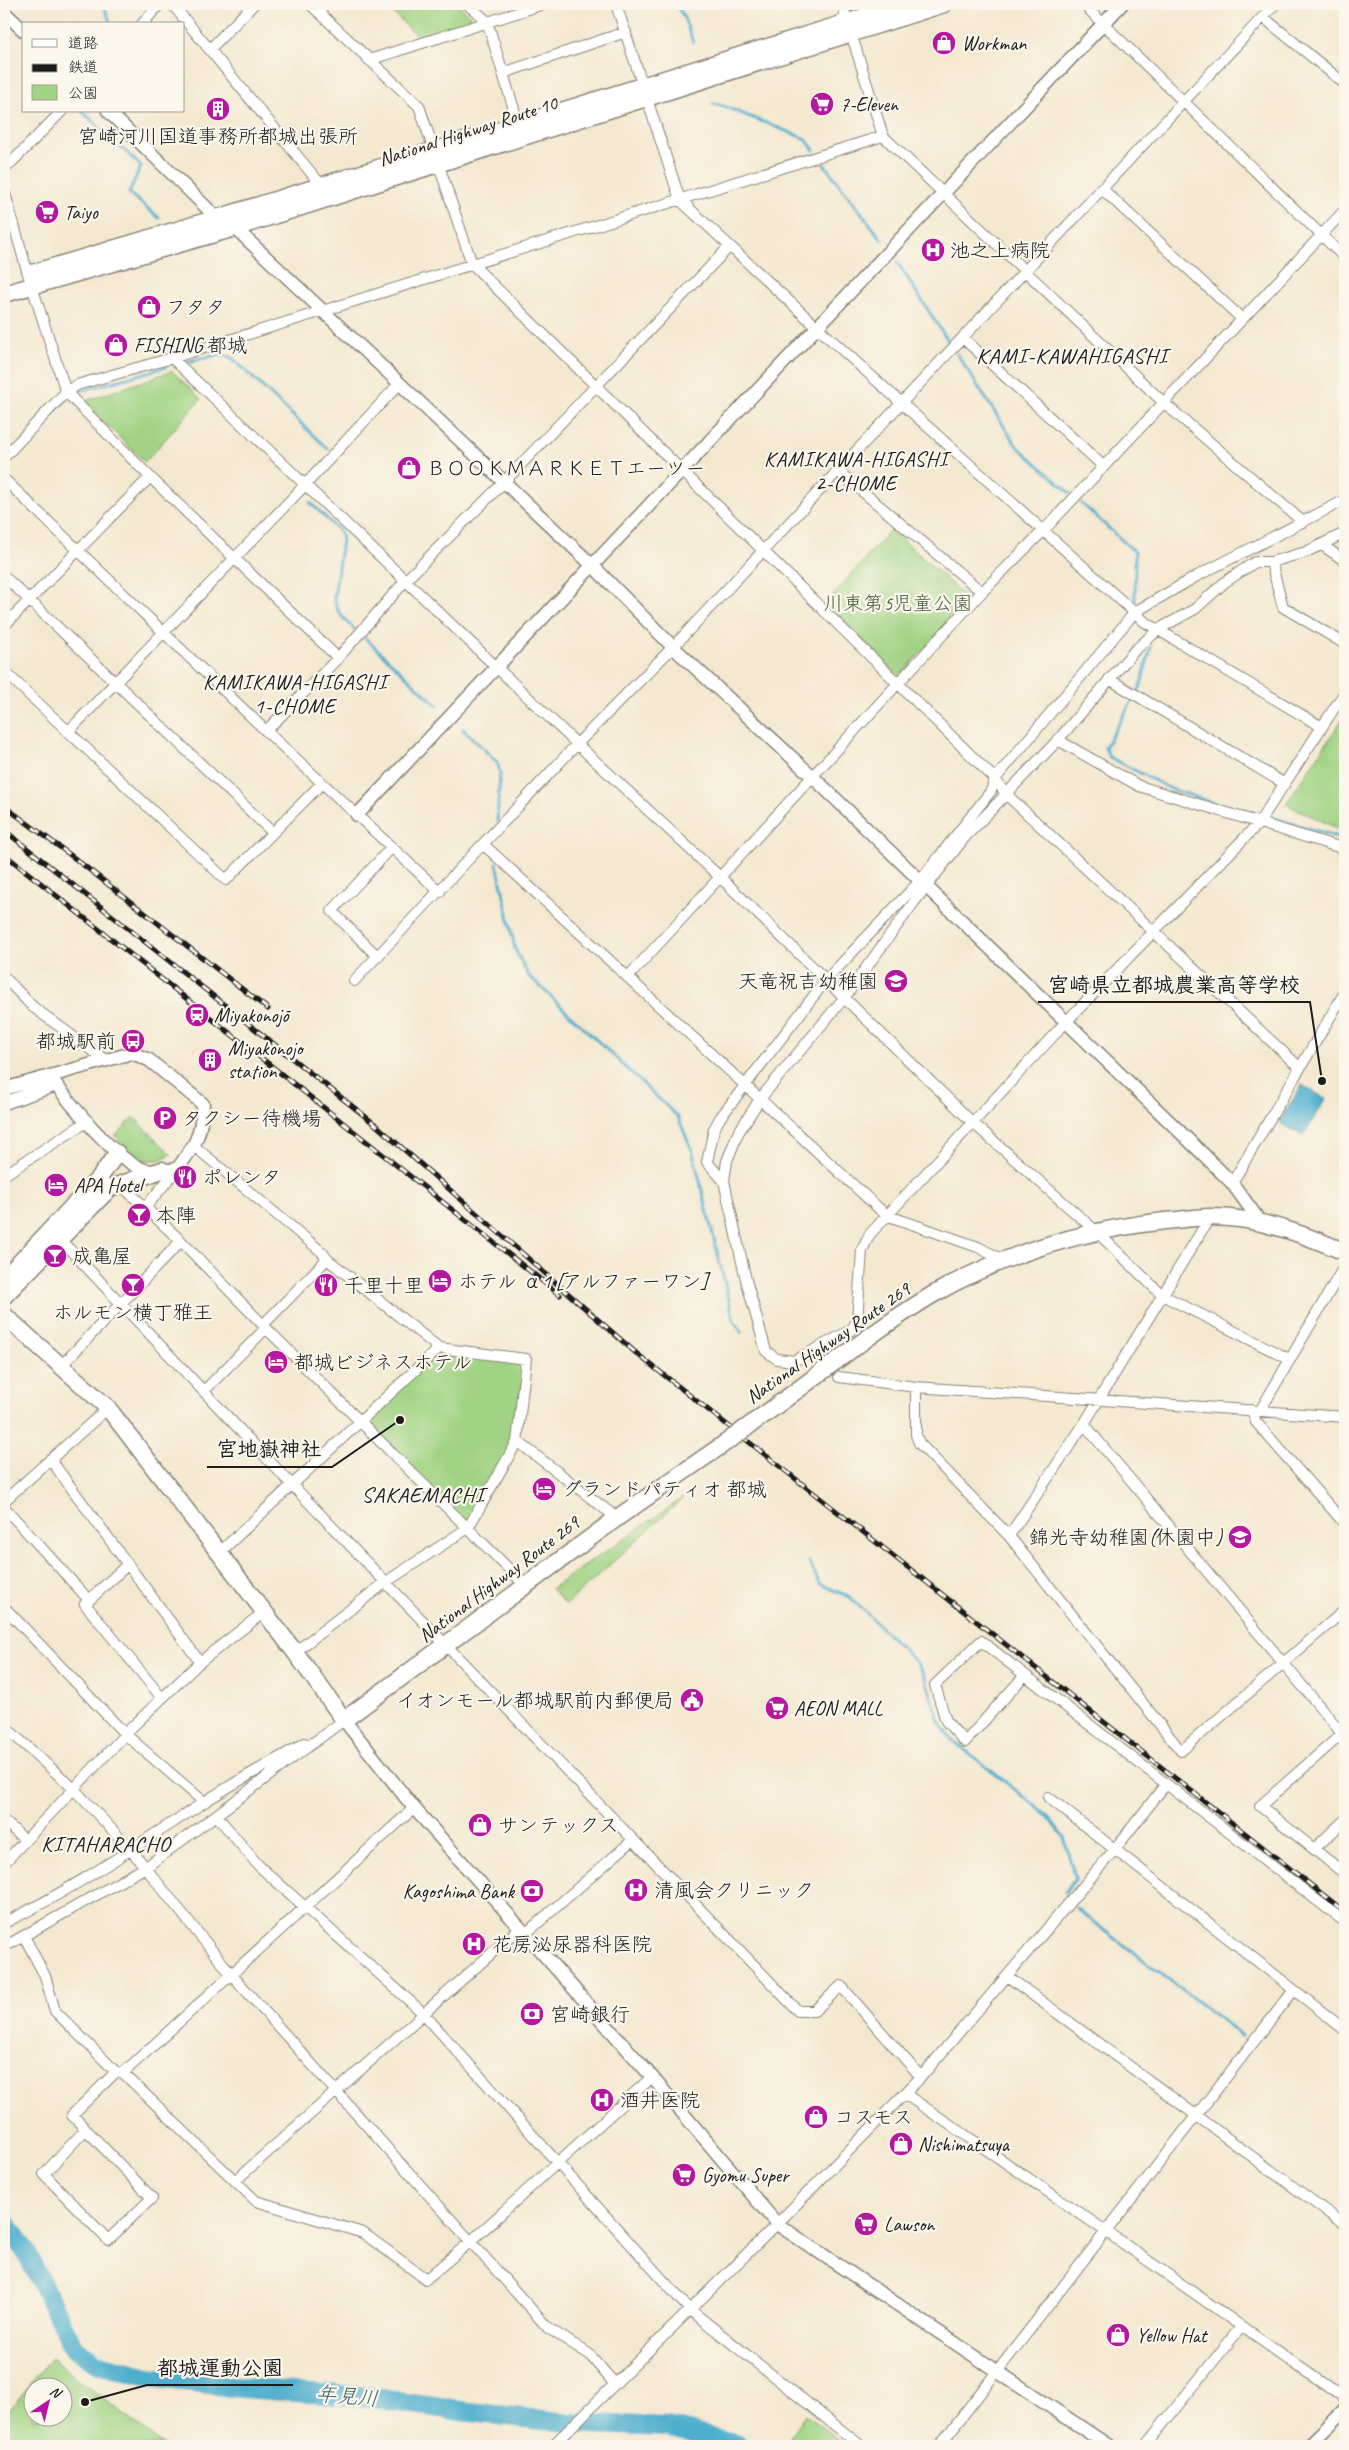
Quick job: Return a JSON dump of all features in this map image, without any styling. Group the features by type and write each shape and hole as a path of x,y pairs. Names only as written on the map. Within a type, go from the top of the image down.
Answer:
{"main road":[{"name":"National Highway Route 10","path":"849,28 906,4"},
{"name":"National Highway Route 10","path":"4,282 29,279 235,228 436,157 520,130 849,28 944,4"},
{"name":"National Highway Route 10","path":"4,294 29,279 217,218 322,186 436,157"},
{"path":"4,1279 100,1177 116,1153"},
{"path":"4,1296 110,1188 170,1170"},
{"name":"National Highway Route 269","path":"344,1720 617,1518 730,1440 882,1328 933,1295 1003,1260 1037,1248 1098,1233 1142,1224 1210,1217 1262,1223 1301,1234 1345,1252"},
{"path":"4,1315 108,1408 295,1652 344,1720"}],"street":[{"path":"144,22 160,4"},
{"path":"172,4 322,186"},
{"path":"210,49 254,4"},
{"path":"310,4 419,106 472,264 681,472 995,779 1007,795 1299,1067"},
{"path":"467,4 487,21 520,130"},
{"path":"369,60 544,4"},
{"path":"616,4 680,200 818,328 1145,622 1322,727"},
{"path":"842,4 883,136 1164,403 1303,522"},
{"path":"1083,4 1345,258"},
{"path":"357,815 1122,4"},
{"path":"354,982 577,744 673,647 1275,4"},
{"path":"4,12 22,28"},
{"path":"1263,16 1345,84"},
{"path":"503,72 626,32"},
{"path":"4,170 61,112"},
{"path":"109,112 217,218 235,228 592,565 673,647 813,777 922,885 1232,1183 1262,1223"},
{"path":"4,457 66,392 77,385 172,358 883,136"},
{"path":"1101,188 1241,318"},
{"path":"4,190 29,279 66,392 150,477 338,658"},
{"path":"628,977 982,592 1044,530 1241,318 1345,210"},
{"path":"266,731 338,658 405,581 504,482 730,246"},
{"path":"963,338 1103,466"},
{"path":"172,358 496,668 721,878 972,1122 1098,1233 1162,1295 1288,1359"},
{"path":"68,732 306,485 399,384"},
{"path":"838,471 982,592"},
{"path":"4,626 150,477"},
{"path":"4,479 266,731 440,892"},
{"path":"1345,500 1197,576 1135,612 995,779 990,791 844,998 760,1099 738,1133 727,1161 724,1181 746,1280 766,1351 777,1359 794,1360 819,1352 851,1330 857,1321 862,1250 870,1234 1065,1023 1258,824 1345,692"},
{"path":"724,1181 707,1162 708,1151 720,1118 743,1085 826,980 922,885 966,836 1007,795 1058,740 1134,651 1159,630 1194,608 1225,582 1254,562 1271,562 1322,545 1345,533"},
{"path":"1322,545 1345,561"},
{"path":"1271,562 1284,606 1345,644"},
{"path":"4,576 272,832"},
{"path":"4,671 226,880 322,783"},
{"path":"1109,679 1285,784"},
{"path":"1058,740 1139,786 1258,824 1345,849"},
{"path":"483,844 886,1215 978,1247 1003,1260"},
{"path":"378,957 332,911 392,847"},
{"path":"4,977 33,1007 104,1060"},
{"path":"1232,1183 1345,992"},
{"path":"4,1103 104,1060 132,1053 149,1060 203,1104 202,1128 194,1146 170,1170 144,1208"},
{"path":"5,1087 53,1081"},
{"path":"53,1081 116,1153 145,1170 170,1170"},
{"path":"4,1175 88,1121"},
{"path":"194,1146 322,1252 327,1259 439,1348 526,1359 517,1441 468,1528 386,1582 295,1652"},
{"path":"121,1185 181,1242 264,1327 526,1586"},
{"path":"1009,1536 1084,1424 1210,1217"},
{"path":"60,1239 292,1485 798,2011 814,2011 841,1986 920,2077"},
{"path":"61,1366 181,1242"},
{"path":"204,1391 327,1259"},
{"path":"1345,1265 1256,1411 1256,1422 1345,1524"},
{"path":"219,1553 439,1348"},
{"path":"839,1377 916,1387 1345,1416"},
{"path":"916,1387 916,1435 919,1443 1009,1536 1180,1751 1345,1610"},
{"path":"4,1501 108,1408"},
{"path":"1084,1424 1344,1735 1260,1806 1345,1874"},
{"path":"517,1441 617,1518"},
{"path":"50,1460 200,1662"},
{"path":"4,1508 89,1600"},
{"path":"128,1564 85,1604 162,1698"},
{"path":"4,1607 124,1734 204,1802"},
{"path":"4,1863 124,1734 200,1662 264,1612"},
{"path":"1025,1675 965,1742 946,1721 935,1685 981,1641 1345,1922"},
{"path":"4,1923 48,1901 132,1850 204,1802 344,1720"},
{"path":"344,1720 414,1808 652,2077 777,2224 1109,2446"},
{"path":"4,1947 146,1866 217,1816 344,1720"},
{"path":"4,1726 73,1788 132,1850 231,1974 548,2328 589,2354 614,2383"},
{"path":"553,2445 688,2309 777,2224 920,2077 1115,1849 1166,1784"},
{"path":"1048,1797 1345,2030"},
{"path":"86,2129 44,2174 108,2240 152,2198 86,2129 72,2115 305,1909 414,1808"},
{"path":"217,1816 258,1865 423,2013 558,2161 688,2309 861,2446"},
{"path":"1314,1849 1345,1820"},
{"path":"4,1821 25,1840"},
{"path":"235,2181 423,2013 633,1840"},
{"path":"24,1936 45,1976 55,2011 256,2201 363,2233 426,2278 470,2242 652,2077"},
{"path":"1007,1976 1345,2225"},
{"path":"940,2446 1294,1990"},
{"path":"904,2094 1107,2232 1345,2399"},
{"path":"1146,2446 1241,2327"},
{"path":"1308,2446 1345,2410"}],"green space":[{"path":"384,4 457,4 471,17 472,24 421,40"},
{"path":"172,371 201,399 145,462 83,402"},
{"name":"川東第5児童公園","path":"891,529 970,601 899,676 826,604"},
{"path":"1345,715 1345,832 1286,804"},
{"path":"134,1117 171,1154 159,1160 139,1160 115,1136"},
{"path":"439,1348 526,1359 517,1442 468,1528 360,1421"},
{"path":"683,1498 566,1605 551,1589"},
{"path":"51,2358 165,2446 4,2446 4,2417 22,2394 22,2428 72,2428 72,2378 35,2378"},
{"path":"806,2414 845,2446 790,2446 786,2443"}],"water":[{"path":"1302,1085 1326,1099 1303,1136 1279,1122"}],"waterway":[{"path":"103,4 110,22"},
{"path":"675,4 683,15 693,42"},
{"path":"713,104 723,106 806,139 814,150"},
{"path":"83,112 141,166 129,193 159,218"},
{"path":"824,164 882,240"},
{"path":"897,262 948,341"},
{"path":"957,354 1016,445 1070,493"},
{"path":"186,362 217,355 231,357 328,449"},
{"path":"80,391 166,367"},
{"path":"40,426 66,400"},
{"path":"310,502 340,532 342,540 334,597 339,611 354,629"},
{"path":"1081,503 1135,552 1135,602"},
{"path":"365,638 438,706"},
{"path":"1151,647 1140,688 1105,747 1109,757 1171,789 1223,806 1261,814"},
{"path":"463,729 497,762 500,772 497,821"},
{"path":"1267,816 1345,839"},
{"path":"497,863 515,949 528,975 678,1117 693,1153 734,1321 742,1333"},
{"path":"809,1562 820,1584 850,1597 916,1662 926,1679 939,1721 951,1739 1047,1815 1064,1837 1075,1879 1065,1892"},
{"path":"1076,1908 1242,2036"},
{"name":"年見川","path":"4,2219 26,2252 74,2348 98,2364 149,2377 242,2388 366,2397 461,2411 569,2423 667,2427 735,2443 740,2446"}],"tunnel":[{"path":"820,1353 839,1377"}],"railway":[{"path":"4,806 73,857 268,1009"},
{"path":"4,830 376,1125 636,1353 1345,1912"},
{"path":"4,854 560,1295"}],"place":[{"name":"Workman","path":"944,43"},
{"name":"7-Eleven","path":"822,104"},
{"name":"宮崎河川国道事務所都城出張所","path":"218,109"},
{"name":"Taiyo","path":"47,212"},
{"name":"池之上病院","path":"933,250"},
{"name":"フタタ","path":"149,307"},
{"name":"FISHING 都城","path":"116,345"},
{"name":"ＢＯＯＫＭＡＲＫＥＴエーツー","path":"409,468"},
{"name":"天竜祝吉幼稚園","path":"896,981"},
{"name":"Miyakonojō","path":"197,1015"},
{"name":"都城駅前","path":"133,1041"},
{"name":"Miyakonojo station","path":"210,1060"},
{"name":"宮崎県立都城農業高等学校","path":"1322,1081"},
{"name":"タクシー待機場","path":"165,1118"},
{"name":"ポレンタ","path":"185,1177"},
{"name":"APA Hotel","path":"56,1185"},
{"name":"本陣","path":"139,1215"},
{"name":"成亀屋","path":"55,1256"},
{"name":"ホテル α1 [アルファーワン]","path":"440,1281"},
{"name":"ホルモン横丁雅王","path":"133,1285"},
{"name":"千里十里","path":"326,1285"},
{"name":"都城ビジネスホテル","path":"276,1362"},
{"name":"宮地嶽神社","path":"400,1420"},
{"name":"グランドパティオ 都城","path":"544,1489"},
{"name":"錦光寺幼稚園(休園中)","path":"1240,1537"},
{"name":"イオンモール都城駅前内郵便局","path":"692,1700"},
{"name":"AEON MALL","path":"777,1708"},
{"name":"サンテックス","path":"480,1825"},
{"name":"清風会クリニック","path":"636,1890"},
{"name":"Kagoshima Bank","path":"532,1891"},
{"name":"花房泌尿器科医院","path":"474,1944"},
{"name":"宮崎銀行","path":"532,2014"},
{"name":"酒井医院","path":"602,2100"},
{"name":"コスモス","path":"816,2117"},
{"name":"Nishimatsuya","path":"901,2144"},
{"name":"Gyomu Super","path":"684,2175"},
{"name":"Lawson","path":"866,2224"},
{"name":"Yellow Hat","path":"1118,2335"},
{"name":"都城運動公園","path":"85,2402"}],"district":[{"name":"KAMI-KAWAHIGASHI","path":"1072,356"},
{"name":"KAMIKAWA-HIGASHI 2-CHOME","path":"856,471"},
{"name":"KAMIKAWA-HIGASHI 1-CHOME","path":"295,694"},
{"name":"SAKAEMACHI","path":"423,1495"},
{"name":"KITAHARACHO","path":"106,1844"}]}
